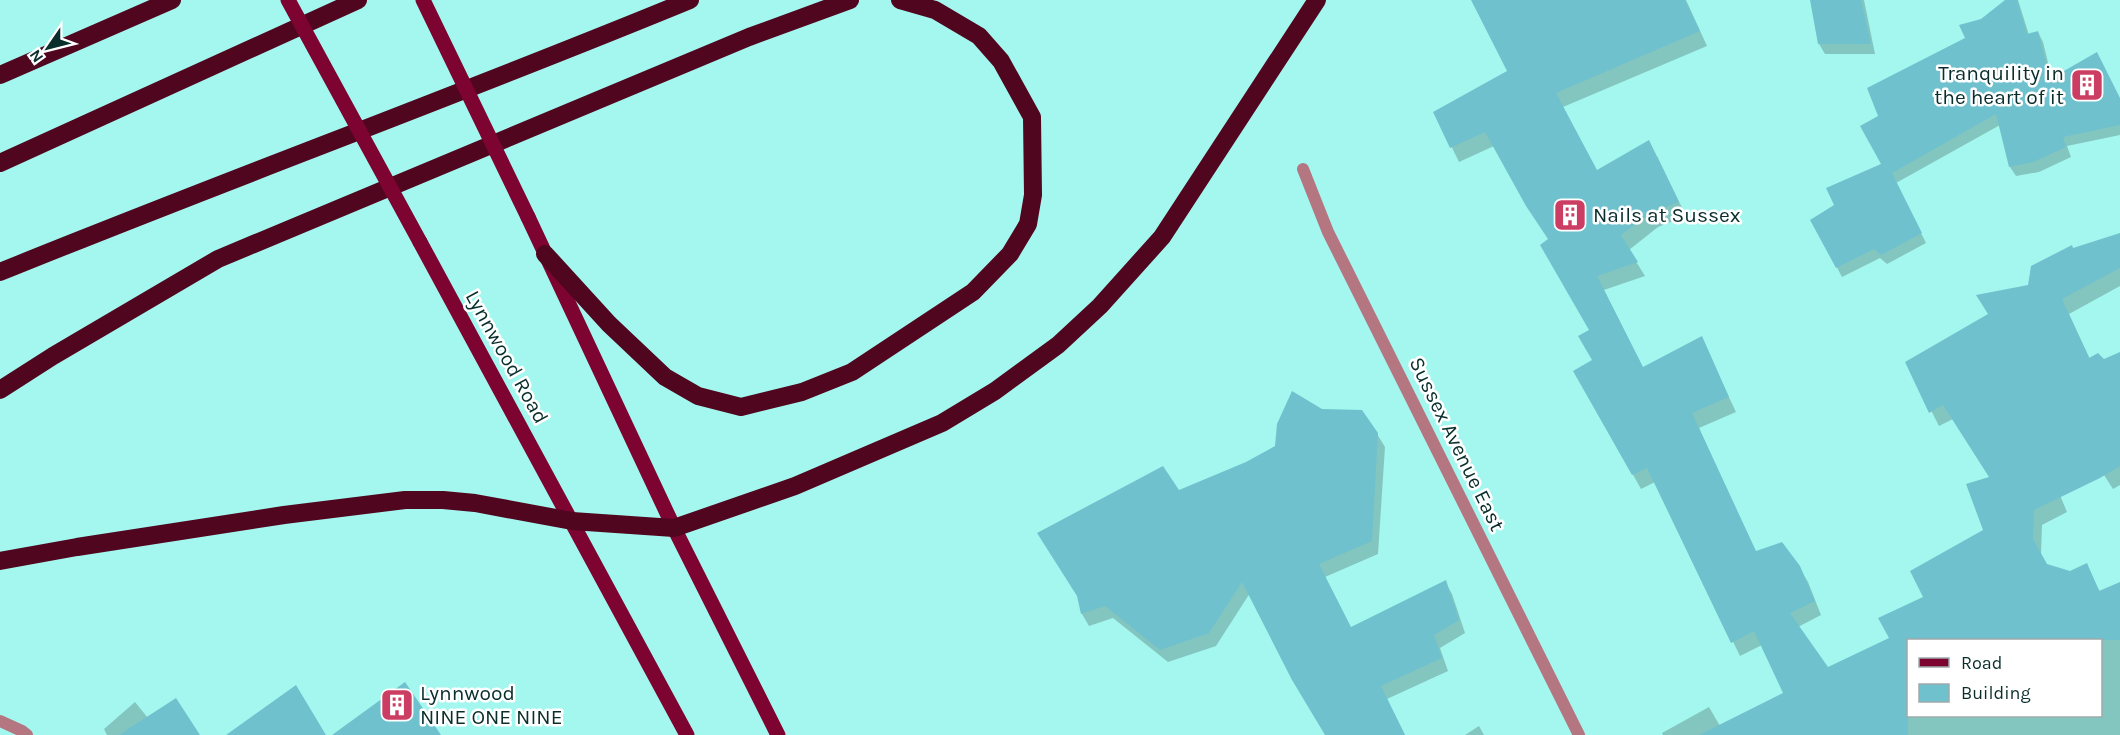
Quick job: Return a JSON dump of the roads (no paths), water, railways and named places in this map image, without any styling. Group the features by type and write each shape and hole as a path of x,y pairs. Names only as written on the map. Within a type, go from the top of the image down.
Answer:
{"highway":[{"path":"0,75 172,0"},
{"path":"0,163 358,0"},
{"path":"0,272 690,0"},
{"path":"0,390 53,356 218,259 749,37 850,0"},
{"path":"545,254 609,324 665,376 698,396 741,407 802,392 852,372 973,292 1010,254 1028,224 1033,195 1032,117 1001,61 979,36 935,10 900,0"},
{"path":"0,561 284,515 405,500 475,503 572,521 674,528 795,486 942,423 995,391 1058,345 1100,306 1162,237 1317,0"}],"main road":[{"name":"Lynnwood Road","path":"288,0 687,735"},
{"path":"423,0 674,528 778,735"}],"street":[{"name":"Sussex Avenue East","path":"1303,169 1328,232 1579,735"},
{"path":"0,721 27,735"}],"place":[{"name":"Tranquility in the heart of it","path":"2087,85"},
{"name":"Nails at Sussex","path":"1570,215"},
{"name":"Lynnwood NINE ONE NINE","path":"397,705"}]}
